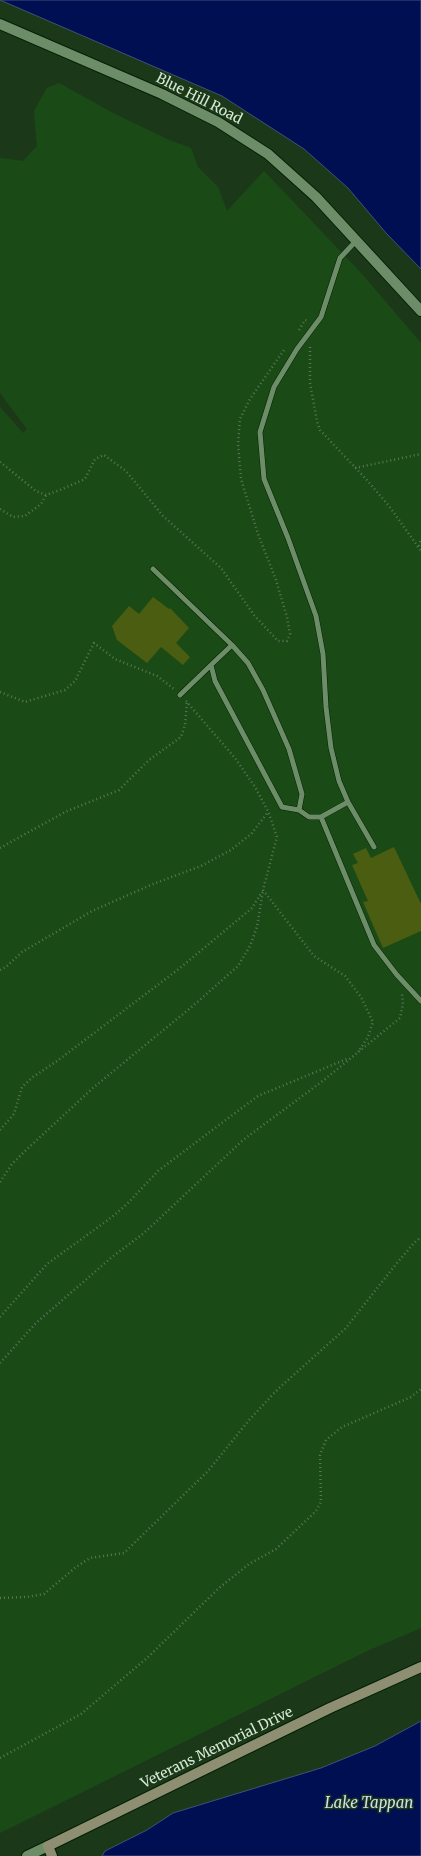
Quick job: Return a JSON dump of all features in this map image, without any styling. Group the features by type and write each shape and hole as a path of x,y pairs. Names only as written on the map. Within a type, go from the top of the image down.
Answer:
{"main road":[{"name":"Veterans Memorial Drive","path":"48,1846 330,1708 421,1667"},
{"path":"48,1846 52,1856"}],"street":[{"name":"Blue Hill Road","path":"0,24 162,94 218,122 268,154 316,197 421,312"},
{"name":"Veterans Memorial Drive","path":"27,1856 48,1846"}],"lane":[{"path":"356,241 340,258 321,317 297,349 274,387 260,432 264,479 288,538 316,616 323,654 326,707 331,748 339,780 348,802 374,847"},
{"path":"153,569 232,645 248,663 263,690 289,749 302,794 299,810"},
{"path":"180,694 232,645"},
{"path":"211,665 215,681 282,807 299,810 309,817 321,817 348,802"},
{"path":"321,817 374,945 397,975 421,1001"}],"path":[{"path":"297,332 306,320 315,324"},
{"path":"310,343 310,383 317,421 325,436 390,506 421,551"},
{"path":"0,509 13,516 25,516 41,504 46,495 84,479 95,458 104,454 126,471 163,516 221,568 254,614 278,641 287,641 290,634 287,617 276,580 258,534 241,479 238,444 240,419 250,399 288,345"},
{"path":"355,468 421,454"},
{"path":"0,462 36,491 46,495"},
{"path":"419,547 421,539"},
{"path":"0,692 26,702 65,690 75,681 94,643 116,659 157,676 180,694 235,758 255,787 268,812 277,837 257,927 250,946 238,966 194,1005 94,1087 12,1164 0,1182"},
{"path":"0,848 65,812 119,790 149,760 181,737 185,725 188,703"},
{"path":"0,970 6,967 22,952 92,911 153,884 201,866 231,850 252,833 268,812"},
{"path":"264,890 314,956 346,976 361,996 373,1022 368,1037 358,1052"},
{"path":"0,1130 14,1114 22,1087 32,1077 86,1040 180,968 252,908 264,890"},
{"path":"0,1363 36,1323 112,1257 144,1234 243,1140 352,1057 400,1018 403,1004 401,991"},
{"path":"0,1316 47,1264 112,1217 127,1204 158,1171 210,1131 258,1096 352,1057"},
{"path":"0,1598 27,1597 44,1594 76,1566 90,1558 124,1553 208,1471 250,1419 278,1389 345,1329 397,1263 421,1237"},
{"path":"0,1758 81,1714 147,1658 219,1588 249,1564 276,1549 316,1512 321,1502 320,1455 326,1440 342,1428 411,1397 421,1389"}],"green space":[{"path":"59,83 113,113 169,140 191,148 198,167 218,187 227,211 264,171 362,274 421,343 421,1628 369,1650 0,1833 0,407 23,433 27,429 0,393 0,158 23,161 37,146 34,111 47,88"}],"water":[{"path":"0,0 421,0 421,269 386,233 348,188 304,149 222,96"},
{"name":"Lake Tappan","path":"421,1721 421,1856 102,1856 105,1851 147,1830 173,1813 321,1768 375,1746"}],"building":[{"path":"153,597 169,609 170,608 189,628 176,643 190,657 183,665 161,647 147,663 117,640 112,626 129,606 139,614"},
{"path":"394,847 421,904 421,931 383,948 363,902 368,901 352,865 358,863 353,854 366,848 371,858"}]}
